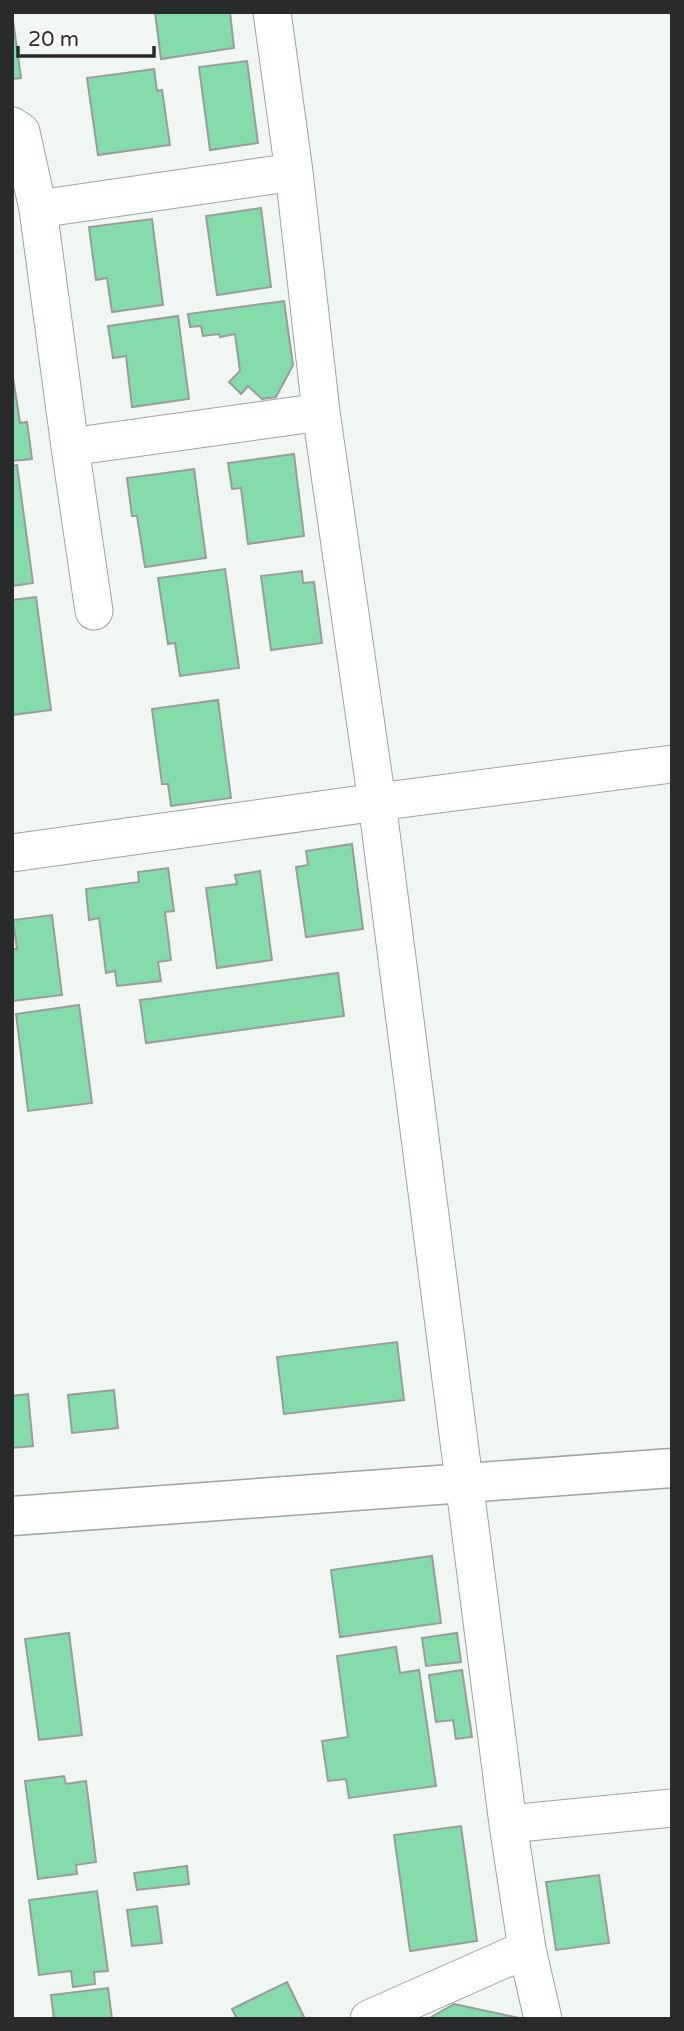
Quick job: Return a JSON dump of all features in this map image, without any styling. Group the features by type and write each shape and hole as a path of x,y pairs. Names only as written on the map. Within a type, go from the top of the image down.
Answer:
{"street":[{"path":"272,12 294,172 321,412 377,802 508,1824 527,1950 544,2019"},
{"path":"12,126 20,132 38,209 94,611"},
{"path":"38,209 294,172"},
{"path":"70,447 321,412"},
{"path":"12,853 672,764"},
{"path":"12,1516 672,1468"},
{"path":"508,1824 672,1808"},
{"path":"369,2019 527,1950"}],"building":[{"path":"155,12 230,12 234,48 161,59"},
{"path":"12,13 21,78 12,79"},
{"path":"247,61 258,143 210,150 199,67"},
{"path":"154,69 157,91 162,90 170,145 98,155 87,78"},
{"path":"261,208 271,287 217,295 206,216"},
{"path":"152,219 163,305 112,312 107,278 96,280 89,227"},
{"path":"284,301 293,365 276,397 262,399 248,386 241,394 229,382 240,371 235,334 203,336 201,326 190,327 188,314"},
{"path":"178,316 189,399 132,407 126,356 113,358 108,326"},
{"path":"12,371 20,423 27,422 32,459 12,461"},
{"path":"294,454 304,536 248,544 241,488 232,489 228,463"},
{"path":"17,465 33,583 12,586 12,466"},
{"path":"194,469 206,558 145,567 137,516 132,516 127,478"},
{"path":"225,569 239,668 180,676 175,643 168,644 158,578"},
{"path":"302,571 303,583 314,582 322,643 271,650 261,576"},
{"path":"36,597 51,710 12,715 12,600"},
{"path":"218,700 231,798 171,806 168,784 162,784 152,709"},
{"path":"352,844 363,929 306,937 296,867 308,865 306,851"},
{"path":"168,868 174,911 165,912 171,960 158,962 161,981 117,986 115,971 106,973 99,918 89,920 86,889 139,882 138,872"},
{"path":"260,871 272,960 217,968 206,888 237,884 235,875"},
{"path":"52,915 62,995 12,1001 12,949 17,949 13,920"},
{"path":"338,973 344,1016 146,1043 140,1000"},
{"path":"79,1005 92,1103 28,1111 16,1014"},
{"path":"397,1342 404,1400 284,1414 277,1357"},
{"path":"114,1390 118,1428 72,1433 68,1395"},
{"path":"28,1394 33,1446 12,1448 12,1396"},
{"path":"432,1556 441,1623 340,1637 331,1570"},
{"path":"69,1633 82,1735 39,1740 25,1639"},
{"path":"457,1633 461,1662 426,1666 422,1638"},
{"path":"396,1647 400,1673 419,1670 436,1786 349,1798 346,1779 328,1781 322,1741 348,1737 337,1656"},
{"path":"462,1670 472,1737 456,1739 453,1720 436,1722 429,1675"},
{"path":"64,1776 66,1784 86,1781 96,1862 76,1865 77,1874 38,1879 25,1781"},
{"path":"461,1826 477,1941 410,1951 394,1835"},
{"path":"187,1866 189,1884 137,1890 134,1873"},
{"path":"599,1875 609,1943 556,1950 546,1882"},
{"path":"97,1891 108,1971 94,1972 95,1984 73,1987 71,1971 39,1975 29,1900"},
{"path":"157,1906 162,1943 132,1946 127,1910"},
{"path":"287,1982 305,2019 237,2019 232,2009"},
{"path":"108,1988 112,2019 54,2019 51,1995"},
{"path":"454,2004 524,2019 428,2019"}]}
